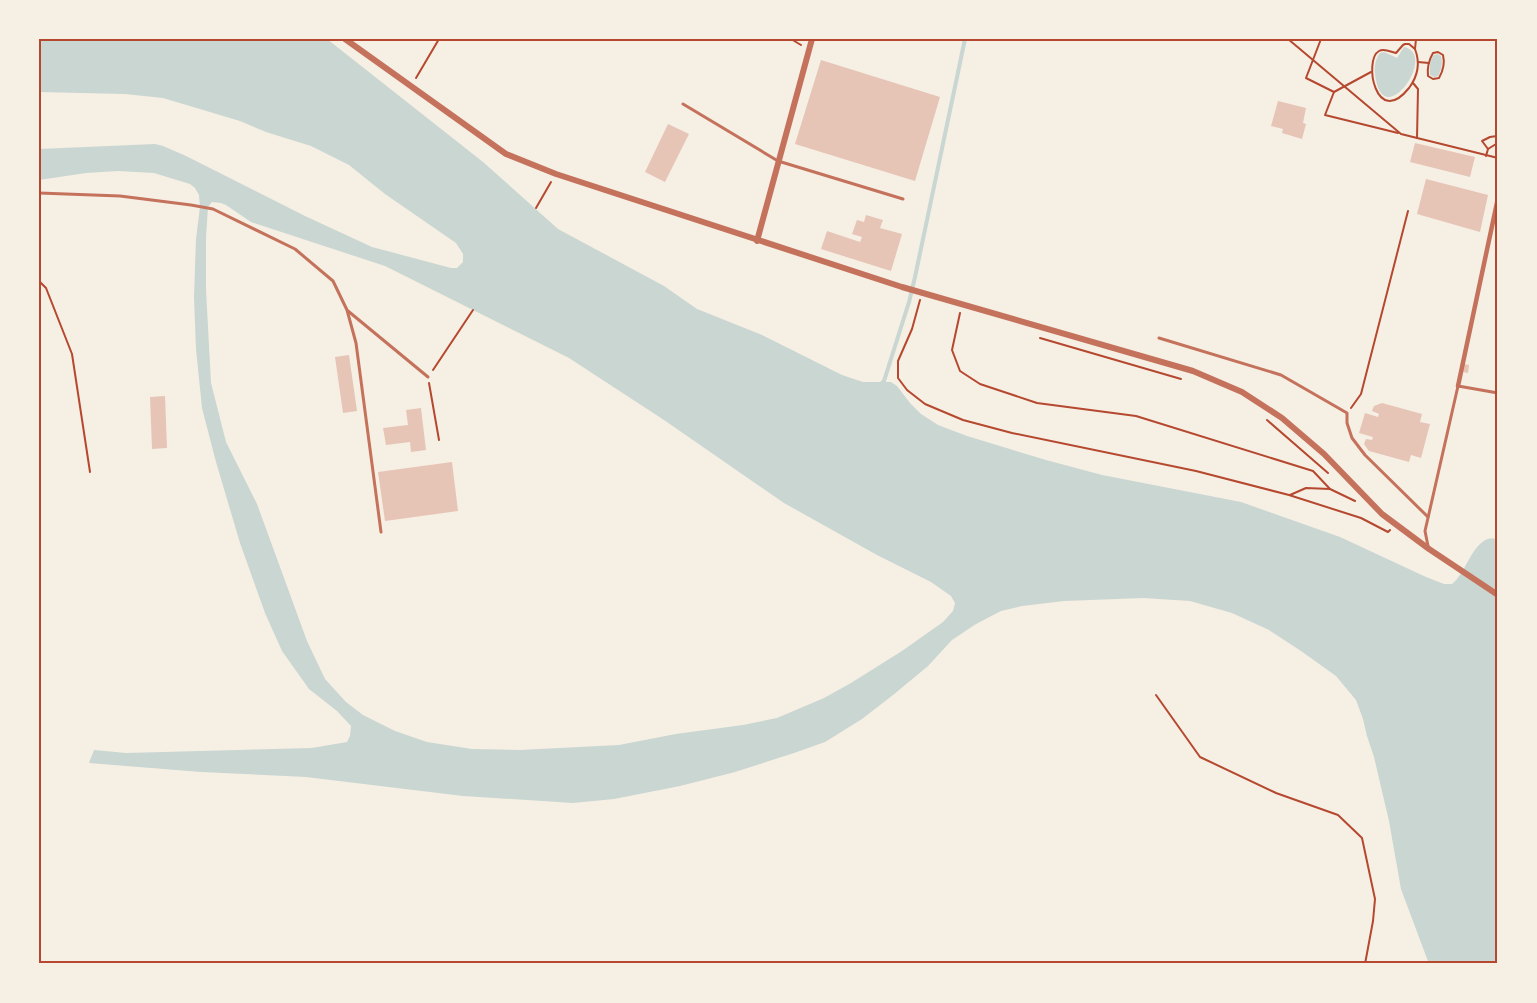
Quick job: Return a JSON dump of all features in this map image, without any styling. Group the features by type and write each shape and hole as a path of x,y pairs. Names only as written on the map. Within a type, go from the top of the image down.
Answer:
{"street":[{"path":"345,39 507,154 556,174 921,293 1193,371 1242,392 1282,418 1324,454 1382,514 1498,595"},
{"path":"757,241 812,39"},
{"path":"1458,386 1498,198"}],"lane":[{"path":"683,104 778,162 903,199"},
{"path":"39,193 120,196 213,209 295,249 333,281 347,310 356,344 381,532"},
{"path":"347,310 428,377"},
{"path":"1159,338 1281,375 1347,413 1347,423 1352,438 1365,455 1428,517"},
{"path":"1429,549 1425,531 1458,386 1498,393"}],"path":[{"path":"411,86 439,39"},
{"path":"791,39 809,48"},
{"path":"1288,39 1401,134"},
{"path":"1321,39 1306,78 1334,92"},
{"path":"1377,39 1386,39"},
{"path":"1415,49 1405,44 1396,53 1384,49 1375,55 1372,72 1376,92 1381,98 1387,101 1400,97 1413,82 1418,62 1415,49 1416,39"},
{"path":"1438,52 1443,55 1442,73 1439,78 1433,79 1428,76 1429,63 1433,53 1438,52"},
{"path":"1418,62 1429,63"},
{"path":"1372,72 1334,92 1324,115 1498,158"},
{"path":"1413,82 1418,89 1417,138"},
{"path":"1486,156 1488,149 1496,144 1498,131"},
{"path":"1488,149 1482,141 1490,136 1497,136"},
{"path":"536,208 556,174"},
{"path":"1347,413 1361,394 1408,211"},
{"path":"39,281 46,288 72,354 90,472"},
{"path":"921,293 912,329 898,361 898,378 907,390 925,404 963,420 1012,433 1196,471 1289,495 1360,518 1388,532 1397,525"},
{"path":"962,305 952,350 960,371 980,384 1037,402 1136,416 1313,471 1330,489 1361,504"},
{"path":"439,440 428,377 473,310"},
{"path":"1038,337 1181,378"},
{"path":"1265,419 1326,472 1336,476 1342,473"},
{"path":"1289,495 1306,488 1330,489"},
{"path":"1155,695 1200,757 1276,793 1338,814 1362,838 1375,899 1365,964"}],"shaded area":[{"path":"39,39 327,39 483,162 558,229 664,286 697,309 762,335 842,375 863,382 891,382 921,414 938,425 967,436 1102,475 1241,502 1340,537 1444,584 1452,584 1457,579 1482,542 1498,539 1498,964 1429,964 1401,889 1389,821 1363,719 1356,700 1336,676 1269,630 1232,613 1190,601 1143,598 1064,601 1001,611 952,640 928,666 893,695 862,719 825,742 735,772 614,799 573,803 463,796 306,777 89,763 94,750 126,753 312,748 347,742 351,726 337,711 309,689 282,651 265,613 240,543 216,462 202,408 196,349 194,297 199,195 190,184 154,173 118,171 39,180 39,149 155,144 186,156 372,247 451,268 457,268 463,262 463,254 456,243 385,194 349,165 311,146 240,121 163,98 125,94 39,92","holes":["212,202 221,203 251,222 385,266 569,358 784,503 931,582 951,596 955,603 953,611 943,622 902,651 824,698 777,718 743,725 619,745 520,750 472,749 427,742 395,731 363,715 346,702 325,679 307,641 257,504 226,442 211,383 206,290 208,207"]},
{"path":"1404,47 1413,52 1415,62 1412,74 1398,93 1389,97 1381,93 1376,80 1377,59 1380,53 1384,52 1397,58"},
{"path":"1434,55 1441,56 1441,67 1438,76 1434,77 1430,75 1430,64"},
{"path":"1498,454 1498,533 1495,525 1496,457"}],"building":[{"path":"821,60 940,97 915,181 795,144"},
{"path":"1278,101 1306,108 1303,123 1306,124 1302,139 1282,133 1283,129 1271,126"},
{"path":"668,124 689,134 665,182 645,172"},
{"path":"1415,143 1475,157 1470,177 1410,162"},
{"path":"1426,179 1488,195 1480,232 1417,214"},
{"path":"866,215 883,220 880,228 902,234 891,271 821,249 827,231 860,242 862,237 852,234 857,220 864,222"},
{"path":"349,355 357,411 343,413 335,357"},
{"path":"1464,364 1469,365 1468,373 1463,372"},
{"path":"165,396 167,448 152,449 150,397"},
{"path":"1382,403 1422,414 1420,422 1430,424 1421,458 1411,455 1409,462 1369,451 1364,444 1366,439 1372,440 1373,437 1359,433 1365,413 1378,417 1379,414 1372,411 1374,406"},
{"path":"421,408 426,450 411,452 410,442 386,445 383,428 408,425 406,410"},
{"path":"452,462 458,511 385,521 378,472"}],"waterway":[{"path":"881,384 884,381 909,302 965,39"}]}
